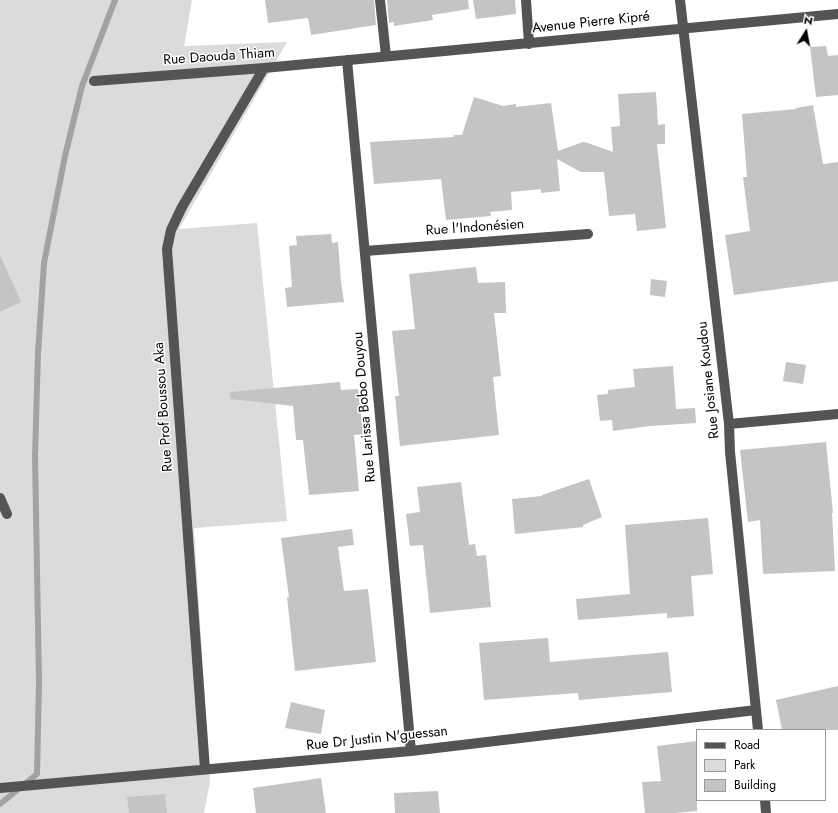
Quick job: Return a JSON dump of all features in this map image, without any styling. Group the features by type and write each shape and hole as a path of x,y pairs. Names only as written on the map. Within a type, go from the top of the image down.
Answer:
{"street":[{"path":"380,0 386,56"},
{"path":"526,0 529,44"},
{"name":"Rue Josiane Koudou","path":"680,0 729,424 730,452 758,729"},
{"name":"Avenue Pierre Kipré","path":"347,60 838,14"},
{"name":"Rue Daouda Thiam","path":"94,80 264,68 347,60"},
{"name":"Rue Larissa Bobo Douyou","path":"347,60 411,751"},
{"name":"Rue Prof Boussou Aka","path":"205,769 166,249 171,230 182,207 264,68"},
{"name":"Rue l'Indonésien","path":"365,251 588,234"},
{"path":"729,424 838,414"},
{"path":"0,498 7,514"},
{"name":"Rue Dr Justin N'guessan","path":"0,788 411,751 756,710"},
{"path":"765,801 766,813"}],"green space":[{"path":"0,0 192,0 184,46 287,42 179,229 257,223 287,521 194,528 210,781 204,813 0,813"}],"building":[{"path":"265,0 374,0 376,25 311,35 308,18 268,23"},
{"path":"387,0 468,0 469,9 432,15 433,20 394,26 394,22 389,23"},
{"path":"473,0 515,0 516,14 476,19"},
{"path":"826,46 828,56 838,55 838,95 816,97 810,47"},
{"path":"656,92 658,125 665,124 665,144 657,144 666,228 637,231 635,214 609,216 604,172 581,172 557,159 560,191 541,193 541,189 511,192 512,210 490,212 491,216 446,220 441,179 374,184 370,142 454,137 454,135 462,135 474,97 503,106 516,104 516,107 551,103 558,151 583,142 613,152 611,127 620,126 618,94"},
{"path":"813,105 823,164 838,162 838,281 734,295 725,235 750,231 743,177 747,177 742,114 796,109"},
{"path":"331,234 332,243 338,242 344,302 287,307 285,288 292,287 289,246 297,245 296,236"},
{"path":"0,255 21,302 0,312"},
{"path":"476,267 478,283 505,282 506,313 494,313 501,376 493,377 499,435 400,446 395,396 399,396 392,331 415,329 409,274"},
{"path":"651,279 667,281 665,297 650,295"},
{"path":"786,362 806,365 803,384 783,381"},
{"path":"673,366 676,409 695,408 696,423 650,426 613,431 612,420 600,421 597,395 608,394 608,390 635,387 633,369"},
{"path":"340,382 341,390 358,389 363,434 354,435 359,491 309,495 303,440 296,440 293,406 230,399 230,392"},
{"path":"826,442 833,513 835,571 763,574 760,520 748,522 740,450"},
{"path":"589,479 602,517 583,525 583,527 515,534 512,499 542,496"},
{"path":"461,482 469,545 475,544 477,556 486,555 491,607 430,613 423,545 410,546 406,514 420,512 417,487"},
{"path":"708,518 713,574 691,576 694,616 667,618 667,613 578,620 576,599 630,594 625,525"},
{"path":"352,529 354,545 338,547 344,591 368,589 376,662 295,671 287,597 289,597 281,538"},
{"path":"548,638 550,662 668,652 672,692 579,700 578,693 484,700 479,643"},
{"path":"838,686 838,730 782,729 776,700"},
{"path":"291,702 325,710 321,734 285,728"},
{"path":"696,741 697,811 645,813 642,782 661,781 657,746"},
{"path":"321,778 326,813 256,813 253,788"},
{"path":"438,791 440,813 395,813 394,793"},
{"path":"165,794 167,813 129,813 127,797"}],"waterway":[{"path":"0,804 37,774 39,682 35,456 38,353 44,263 65,156 82,86 115,0"}]}
